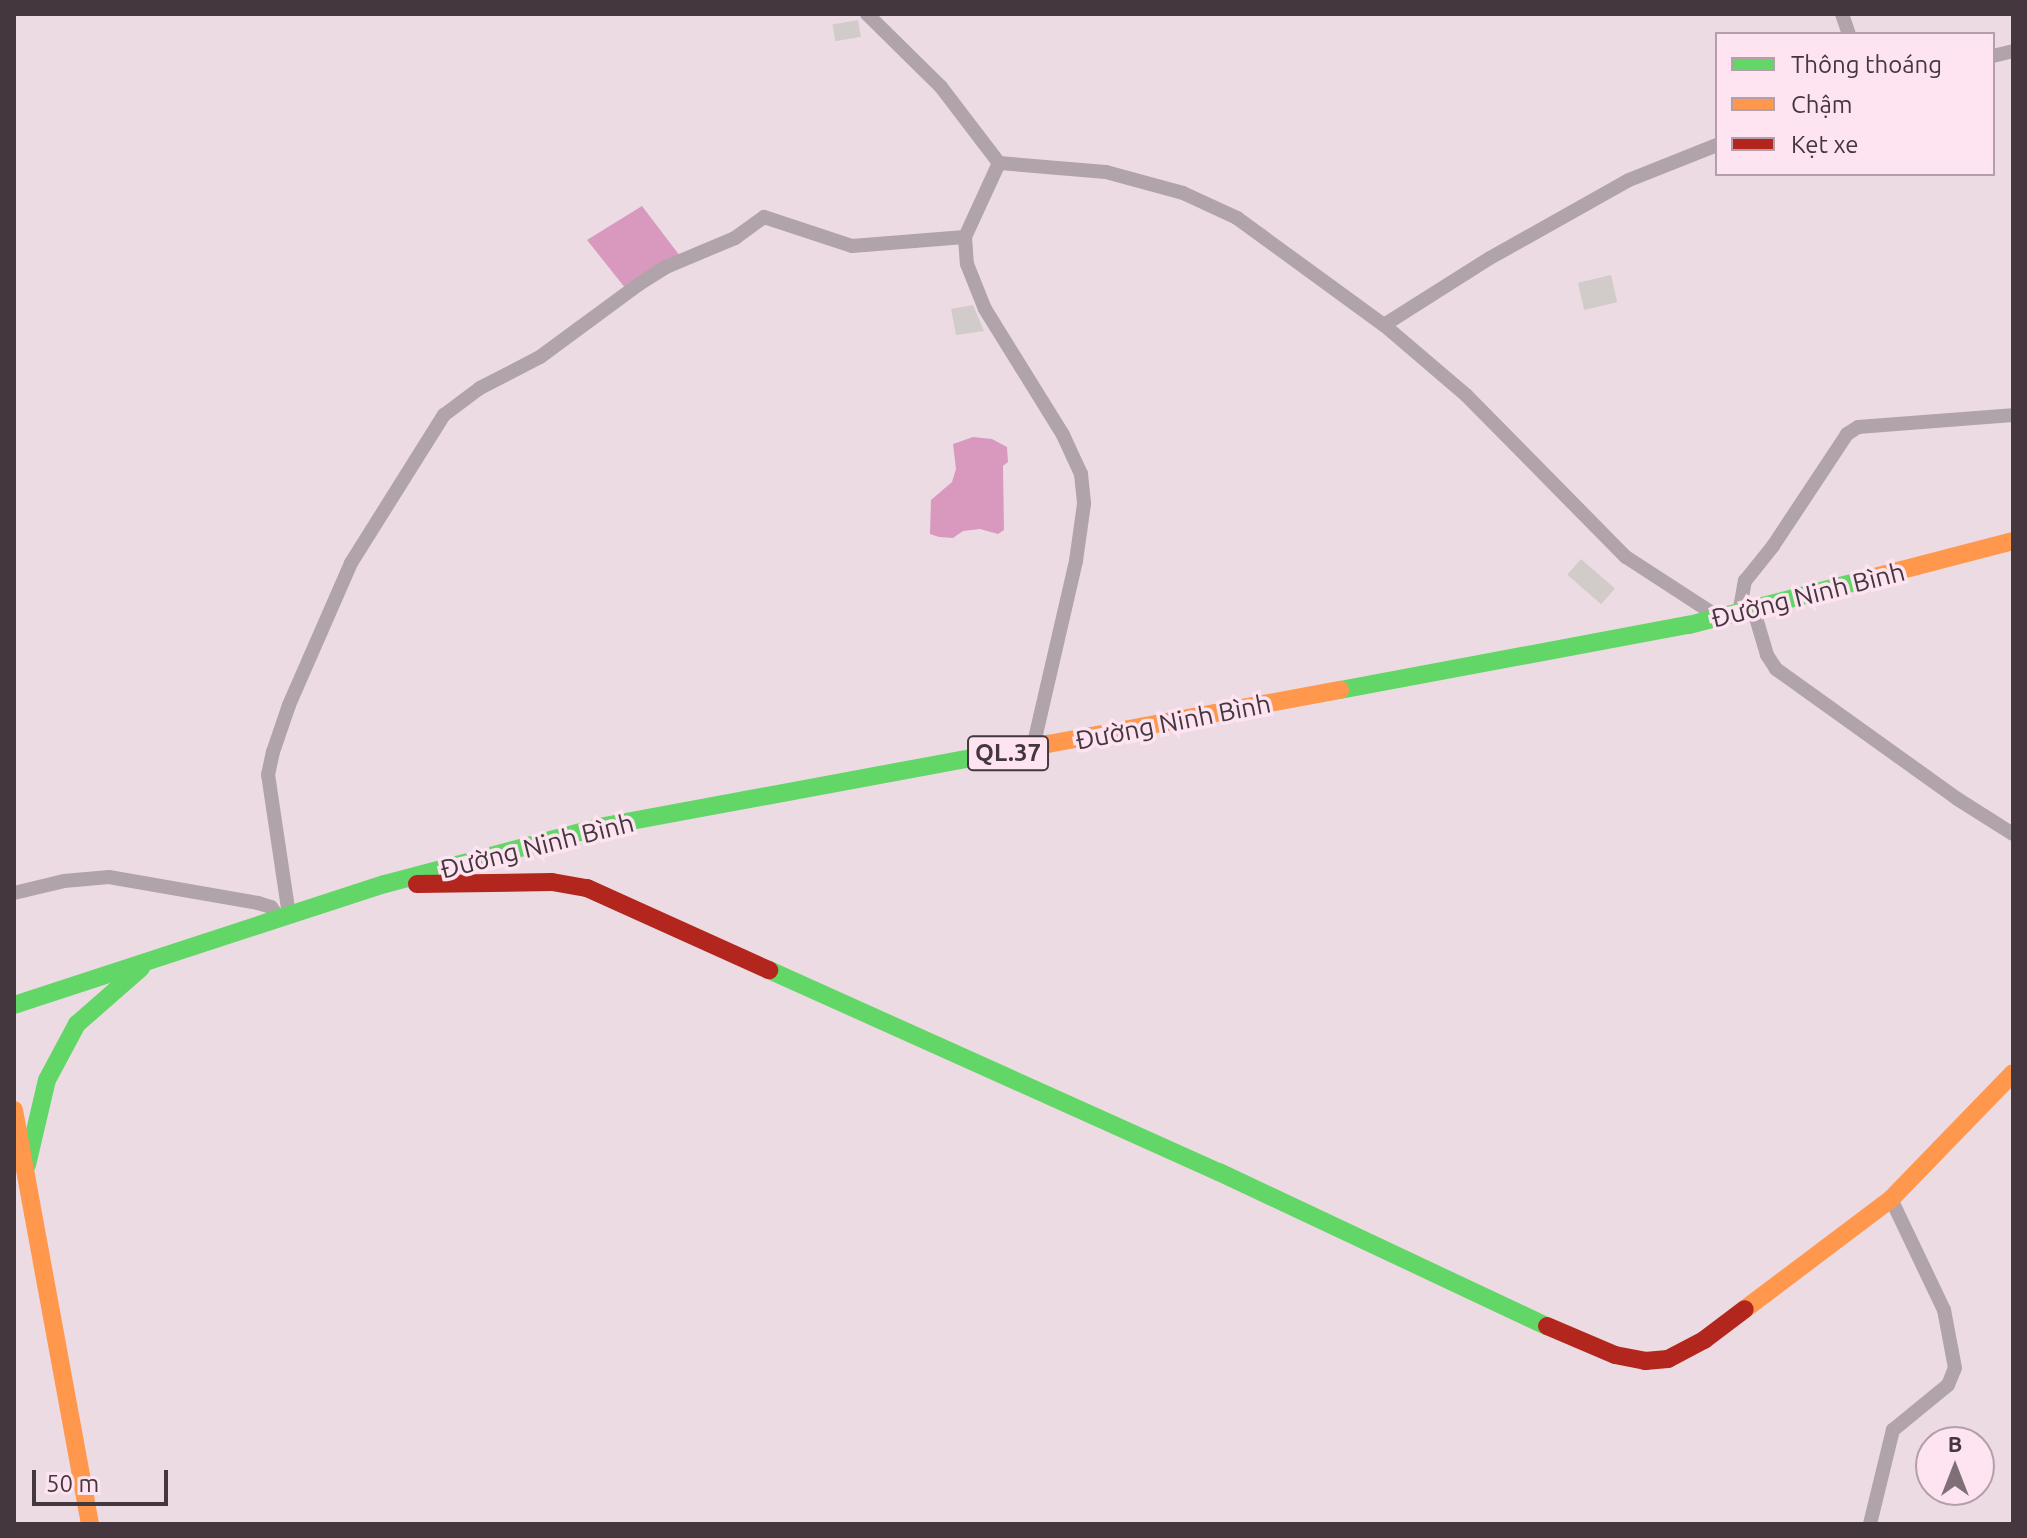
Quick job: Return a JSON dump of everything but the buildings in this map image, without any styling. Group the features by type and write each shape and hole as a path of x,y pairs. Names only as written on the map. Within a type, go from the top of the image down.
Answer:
{"main road":[{"name":"Đường Ninh Bình","path":"14,1005 385,884 599,827 1033,749 1738,614 2013,541"},
{"path":"385,884 552,882 587,888 1205,1165 1615,1355 1645,1361 1668,1359 1704,1340 1891,1199 2013,1073"},
{"path":"26,1173 47,1080 77,1024 150,960"},
{"path":"14,1110 90,1524"},
{"path":"14,1151 26,1173"}],"street":[{"path":"867,14 941,87 999,163 1106,172 1162,186 1208,203 1237,218 1384,325 1466,395 1626,557 1738,614 1776,669 1956,798 2013,834"},
{"path":"1384,325 1490,258 1629,180 1715,146"},
{"path":"999,163 965,237 967,264 985,309 1063,435 1081,474 1084,504 1076,561 1033,749"},
{"path":"284,916 268,775 273,752 289,705 351,563 444,415 480,388 540,357 666,267 735,238 764,217 852,246 965,237"},
{"path":"1738,614 1745,581 1773,546 1847,434 1858,427 2013,415"},
{"path":"14,893 64,881 109,877 258,903 284,916"},
{"path":"1870,1524 1893,1430 1948,1385 1955,1368 1950,1329 1891,1199"}],"shaded area":[{"path":"642,206 680,256 626,289 587,240"},
{"path":"973,437 992,439 1007,447 1008,462 1003,466 1004,530 998,534 980,529 963,531 953,538 930,534 931,500 952,482 956,469 953,444"}],"traffic: fast":[{"path":"1340,690 1689,625 1867,579"},
{"path":"14,1005 385,884 599,827 1048,744"},
{"path":"27,1165 47,1080 77,1024 141,968"},
{"path":"769,970 1219,1172 1547,1326"}],"traffic: slow":[{"path":"1867,579 2013,541"},
{"path":"1048,744 1340,690"},
{"path":"1745,1309 1891,1199 2013,1073"},
{"path":"14,1110 90,1524"}],"traffic: jam":[{"path":"417,884 552,882 587,888 769,970"},
{"path":"1547,1326 1615,1355 1645,1361 1668,1359 1704,1340 1745,1309"}]}
